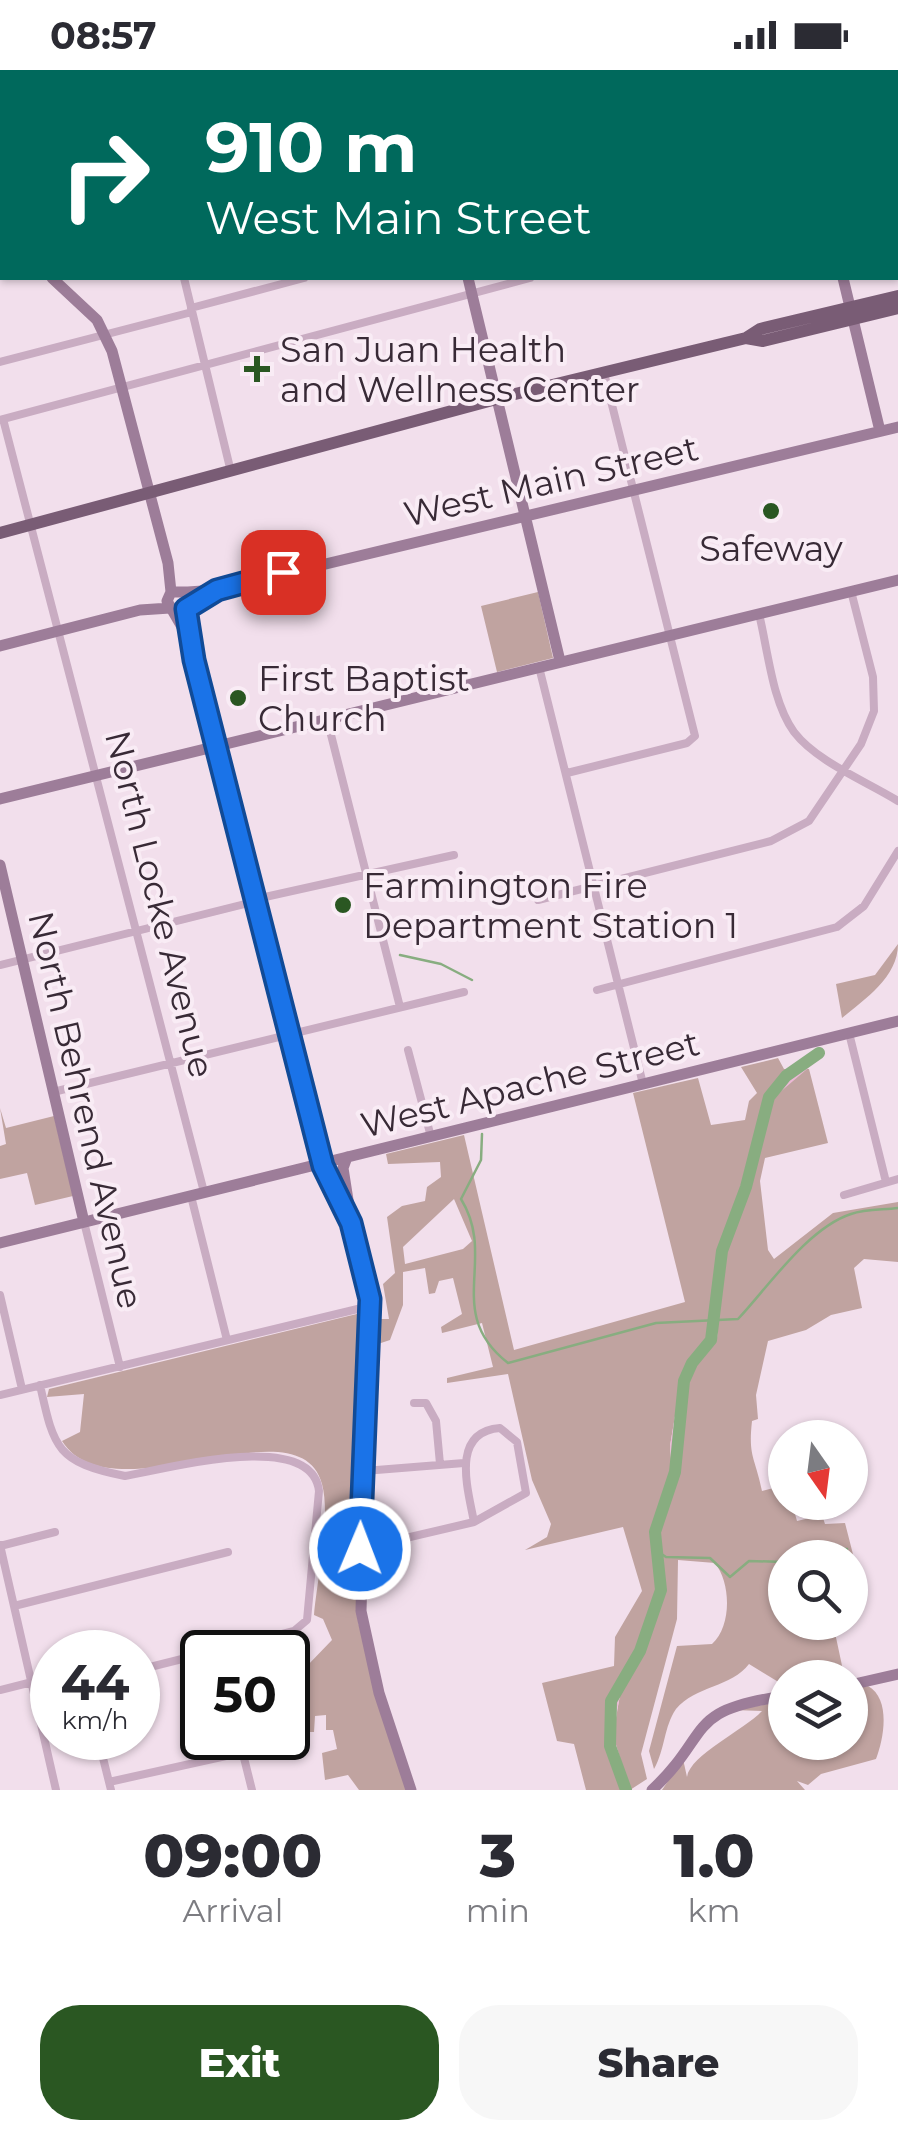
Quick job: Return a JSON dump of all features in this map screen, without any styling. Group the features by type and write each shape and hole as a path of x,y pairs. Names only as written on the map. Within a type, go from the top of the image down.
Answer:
{"main road":[{"path":"54,280 86,306 105,335 122,388 322,1163 351,1223"},
{"path":"468,280 560,662"},
{"path":"844,280 880,431"},
{"path":"852,313 898,296"},
{"path":"0,534 496,399 746,338 760,329 898,308"},
{"name":"West Main Street","path":"0,646 217,590 898,428"},
{"path":"0,799 898,580"},
{"name":"North Behrend Avenue","path":"0,865 84,1222"},
{"name":"West Apache Street","path":"0,1243 898,1021"},
{"path":"347,1157 344,1168 351,1223 370,1306 360,1549 364,1637 410,1790"},
{"path":"868,1681 898,1674"},
{"path":"652,1790 696,1731 713,1716 737,1704 768,1699"}],"street":[{"path":"184,280 231,472"},
{"path":"0,362 297,280"},
{"path":"2,420 522,280"},
{"path":"566,773 694,738 604,373"},
{"name":"North Locke Avenue","path":"2,420 172,1063 227,1340"},
{"path":"538,900 790,834 817,812 869,728 875,694 851,591"},
{"path":"759,614 786,718 806,744 898,800"},
{"path":"539,667 643,1084"},
{"path":"328,719 400,1007"},
{"path":"597,990 837,927 864,906 898,851"},
{"path":"0,965 365,873 454,855"},
{"path":"53,1092 464,992"},
{"path":"850,1033 886,1182"},
{"path":"408,1050 431,1137"},
{"path":"844,1195 898,1178"},
{"name":"North Behrend Avenue","path":"84,1222 120,1367"},
{"path":"0,1295 22,1390"},
{"path":"0,1395 370,1306"},
{"path":"40,1385 44,1420 56,1440 80,1464 92,1468 124,1476 268,1454 306,1465 316,1476 318,1490 307,1620 296,1630"},
{"path":"414,1403 426,1402 436,1422 440,1464"},
{"path":"360,1549 474,1522 526,1493 517,1442 500,1428 486,1429 473,1438 464,1463 474,1522"},
{"path":"362,1471 464,1463"},
{"path":"30,1674 0,1545 55,1532"},
{"path":"14,1606 228,1552"},
{"path":"0,1690 30,1682"},
{"path":"49,1760 56,1790"},
{"path":"104,1760 110,1786 212,1760"},
{"path":"246,1760 252,1790"}],"shaded area":[{"path":"538,592 553,658 497,672 481,606"},
{"path":"898,944 897,956 886,977 842,1018 836,984 875,975"},
{"path":"778,1058 784,1069 790,1069 764,1098 764,1116 745,1187 719,1254 711,1334 682,1374 670,1446 672,1472 654,1532 657,1598 633,1660 609,1700 607,1742 623,1790 586,1790 574,1744 557,1741 542,1683 614,1666 615,1637 642,1591 623,1527 525,1550 547,1537 551,1524 532,1480 508,1374 447,1383 447,1378 493,1367 482,1323 442,1333 441,1327 462,1314 453,1278 439,1281 435,1293 429,1294 425,1268 403,1272 403,1305 390,1340 378,1344 376,1319 389,1319 383,1284 395,1273 387,1217 402,1206 425,1201 427,1187 441,1177 440,1162 388,1164 386,1154 464,1135 514,1350 685,1302 633,1093 698,1078 711,1125 745,1120 749,1101 757,1093 741,1067","holes":["454,1199 472,1241 463,1249 405,1264 403,1247"]},
{"path":"802,1069 809,1069 828,1143 765,1158 760,1181 768,1250 774,1259 833,1213 898,1202 898,1262 864,1259 854,1268 862,1308 831,1315 806,1330 768,1341 756,1395 758,1419 752,1421 752,1450 762,1491 768,1489 768,1520 845,1523 849,1540 768,1540 768,1640 837,1640 841,1660 768,1660 768,1676 749,1664 733,1678 684,1701 669,1723 654,1769 649,1751 677,1646 712,1644 726,1616 724,1582 715,1563 678,1560 677,1619 641,1754 647,1779 630,1790 613,1735 620,1695 639,1662 663,1593 657,1540 671,1491 685,1381 695,1361 717,1338 723,1251 748,1187 772,1099"},
{"path":"0,1108 6,1128 54,1116 73,1196 35,1205 27,1173 0,1179 0,1146 6,1144"},
{"path":"365,1312 358,1622 407,1790 359,1790 348,1775 325,1780 322,1753 337,1749 333,1730 326,1730 326,1715 315,1716 314,1732 310,1732 310,1663 332,1640 323,1619 314,1615 324,1498 322,1484 306,1461 279,1452 243,1453 160,1467 120,1469 87,1462 62,1441 80,1432 84,1394 47,1397 49,1389"},
{"path":"868,1686 880,1700 883,1730 876,1759 821,1774 808,1785 797,1781 805,1790 662,1790 683,1759 687,1777 707,1751 762,1711 733,1710 768,1704 768,1760 868,1760"}],"sand":[{"path":"816,1050 820,1058 772,1099 748,1187 723,1251 717,1338 695,1361 685,1381 676,1474 657,1540 663,1593 639,1662 620,1695 614,1726 614,1748 630,1790 623,1790 607,1742 606,1717 609,1700 633,1660 657,1598 654,1532 672,1472 670,1446 682,1374 711,1334 719,1254 745,1187 764,1116 764,1098 781,1077"}],"waterway":[{"path":"400,955 441,964 472,980"},
{"path":"626,1790 610,1746 611,1701 640,1651 661,1590 655,1532 675,1472 684,1381 692,1363 711,1340 722,1251 746,1187 769,1097 786,1076 819,1053"},
{"path":"482,1134 481,1160 461,1199 475,1243 474,1305 478,1324 489,1344 508,1363 656,1323 738,1319 819,1232 851,1214 898,1208"},
{"path":"657,1551 666,1557 710,1558 730,1577 749,1561 768,1562"}],"place":[{"name":"San Juan Health and Wellness Center","path":"257,369"},
{"name":"Safeway","path":"771,511"},
{"name":"First Baptist Church","path":"238,698"},
{"name":"Farmington Fire Department Station 1","path":"343,905"}],"route":[{"path":"283,572 217,590 191,602 186,609 194,660 323,1166 351,1223 370,1299 360,1549"}]}
